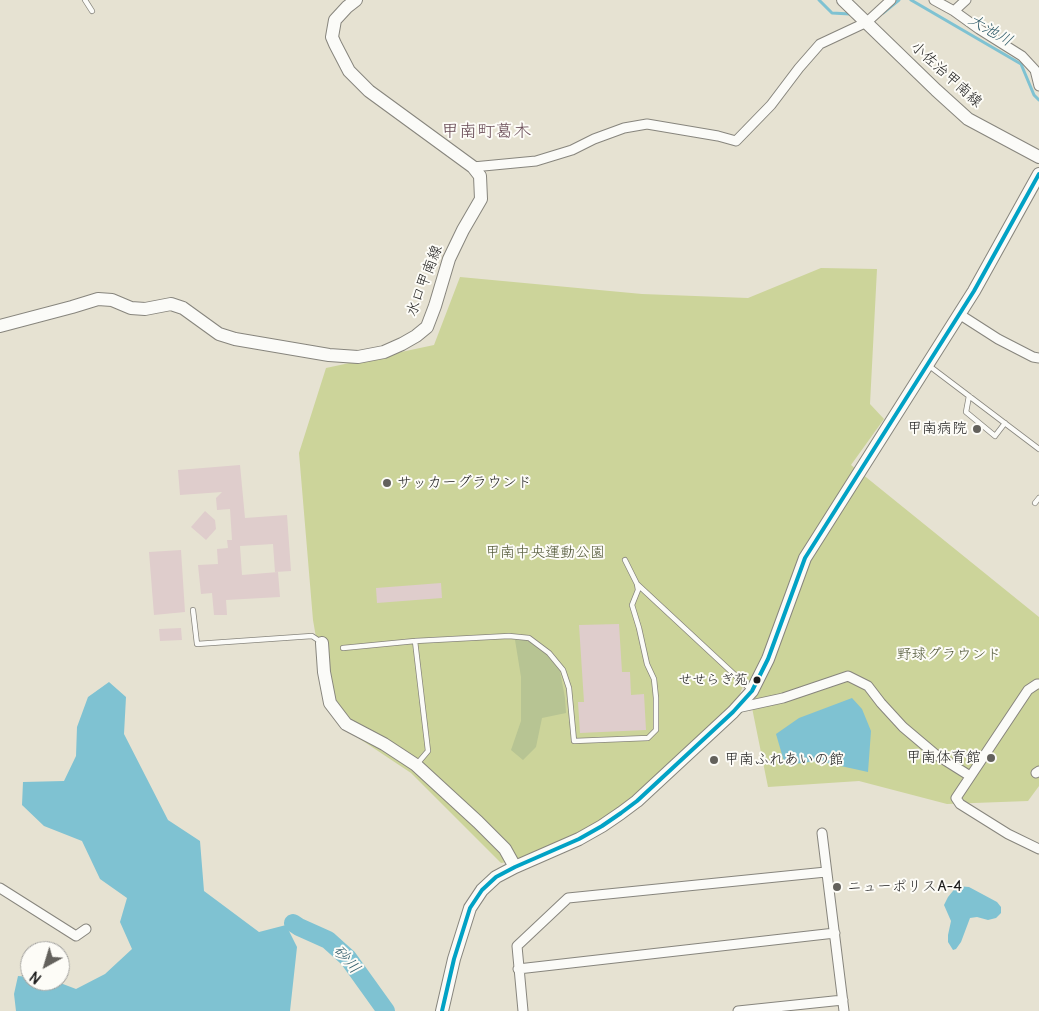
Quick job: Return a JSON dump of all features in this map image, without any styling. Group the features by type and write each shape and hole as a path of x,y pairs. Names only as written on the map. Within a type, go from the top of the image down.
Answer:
{"street":[{"path":"356,0 335,20 332,37 349,71 368,91 473,167 536,161 572,150 624,128 647,124 718,136 736,141 771,105 820,44 867,22 891,0"},
{"name":"小佐治甲南線","path":"842,0 968,119 1039,157"},
{"path":"934,0 1022,56 1035,70 1039,86"},
{"path":"954,11 966,0"},
{"name":"水口甲南線","path":"0,326 98,300 112,300 131,308 145,309 171,304 183,308 218,334 235,339 330,355 358,357 384,352 409,340 427,326 449,259 463,230 482,199 480,176 473,167"},
{"path":"442,1011 454,959 470,908 482,890 496,877 579,839 622,814 737,708 752,691 768,659 805,558 974,291 1039,174"},
{"path":"959,314 998,339 1033,357 1039,358"},
{"path":"322,643 324,672 330,703 346,724 384,744 416,765 506,849 515,867"},
{"path":"737,708 782,698 848,676 868,686 903,726 935,754 970,776"},
{"path":"1039,684 1028,690 956,798 960,804 1008,834 1039,849"},
{"path":"822,833 844,1011"},
{"path":"523,1011 517,946 568,898 826,872"},
{"path":"0,888 76,936 86,929"},
{"path":"518,969 835,933"},
{"path":"738,1011 843,1000"}],"lane":[{"path":"85,0 92,11"},
{"path":"927,364 1039,449"},
{"path":"969,396 966,412 995,436 1005,423"},
{"path":"1035,503 1039,498"},
{"path":"625,560 638,584 752,691"},
{"path":"343,648 415,641 509,636 529,638 549,653 562,670 569,688 574,740 648,738 656,730 656,698 654,679 647,664 632,605 638,590 638,584"},
{"path":"194,610 197,644 312,636 322,643"},
{"path":"415,641 428,752 416,765"}],"green space":[{"name":"甲南中央運動公園","path":"821,268 877,269 870,404 884,419 851,465 1039,617 1039,786 1028,801 947,804 859,781 768,787 746,678 738,699 681,754 620,807 573,837 523,859 501,863 411,773 351,733 328,707 313,620 299,453 326,368 434,345 460,277 642,294 748,298"},
{"path":"515,640 528,640 547,654 560,671 566,713 542,718 536,747 523,760 511,750 521,721 521,677"}],"water":[{"path":"109,682 126,697 124,734 168,820 200,841 204,891 259,932 286,925 297,947 290,1011 16,1011 14,994 18,976 20,976 20,991 70,991 70,987 76,989 105,974 132,949 120,922 127,898 100,879 82,841 44,826 22,805 23,782 64,781 76,756 77,727 88,697"},
{"path":"852,698 862,709 871,731 868,772 818,761 785,765 776,734 799,718"},
{"path":"957,886 969,887 997,902 1001,907 1001,913 996,918 988,920 977,917 970,918 961,942 953,950 948,942 951,921 944,905"}],"building":[{"path":"240,465 245,518 287,515 291,571 275,572 273,544 240,546 242,575 278,572 280,597 226,600 227,615 214,615 212,593 201,594 198,565 218,564 217,549 228,548 227,540 232,540 230,509 217,510 216,498 222,492 180,495 178,470"},
{"path":"205,511 215,520 216,529 206,540 191,527"},
{"path":"181,550 185,612 154,615 149,552"},
{"path":"441,583 442,598 377,603 376,588"},
{"path":"619,624 622,672 630,672 631,695 644,694 646,730 580,733 578,702 584,702 579,625"},
{"path":"181,628 182,640 160,641 159,629"}],"waterway":[{"name":"大池川","path":"819,0 832,13 850,14"},
{"name":"大池川","path":"883,13 899,0"},
{"name":"大池川","path":"911,0 1021,64 1034,95 1039,100"},
{"name":"砂川","path":"293,923 328,940 348,958 386,1011"}],"transit line":[{"path":"442,1011 454,959 470,908 482,890 496,877 579,839 621,813 637,801 733,712 752,691 768,659 805,558 974,291 1039,174"}],"place":[{"name":"甲南病院","path":"977,429"},
{"name":"サッカーグラウンド","path":"387,483"},
{"name":"せせらぎ苑","path":"757,680"},
{"name":"甲南体育館","path":"991,758"},
{"name":"甲南ふれあいの館","path":"714,760"},
{"name":"ニューポリスA-4","path":"837,887"}],"district":[{"name":"甲南町葛木","path":"486,132"}],"park label":[{"name":"野球グラウンド","path":"949,655"}]}
